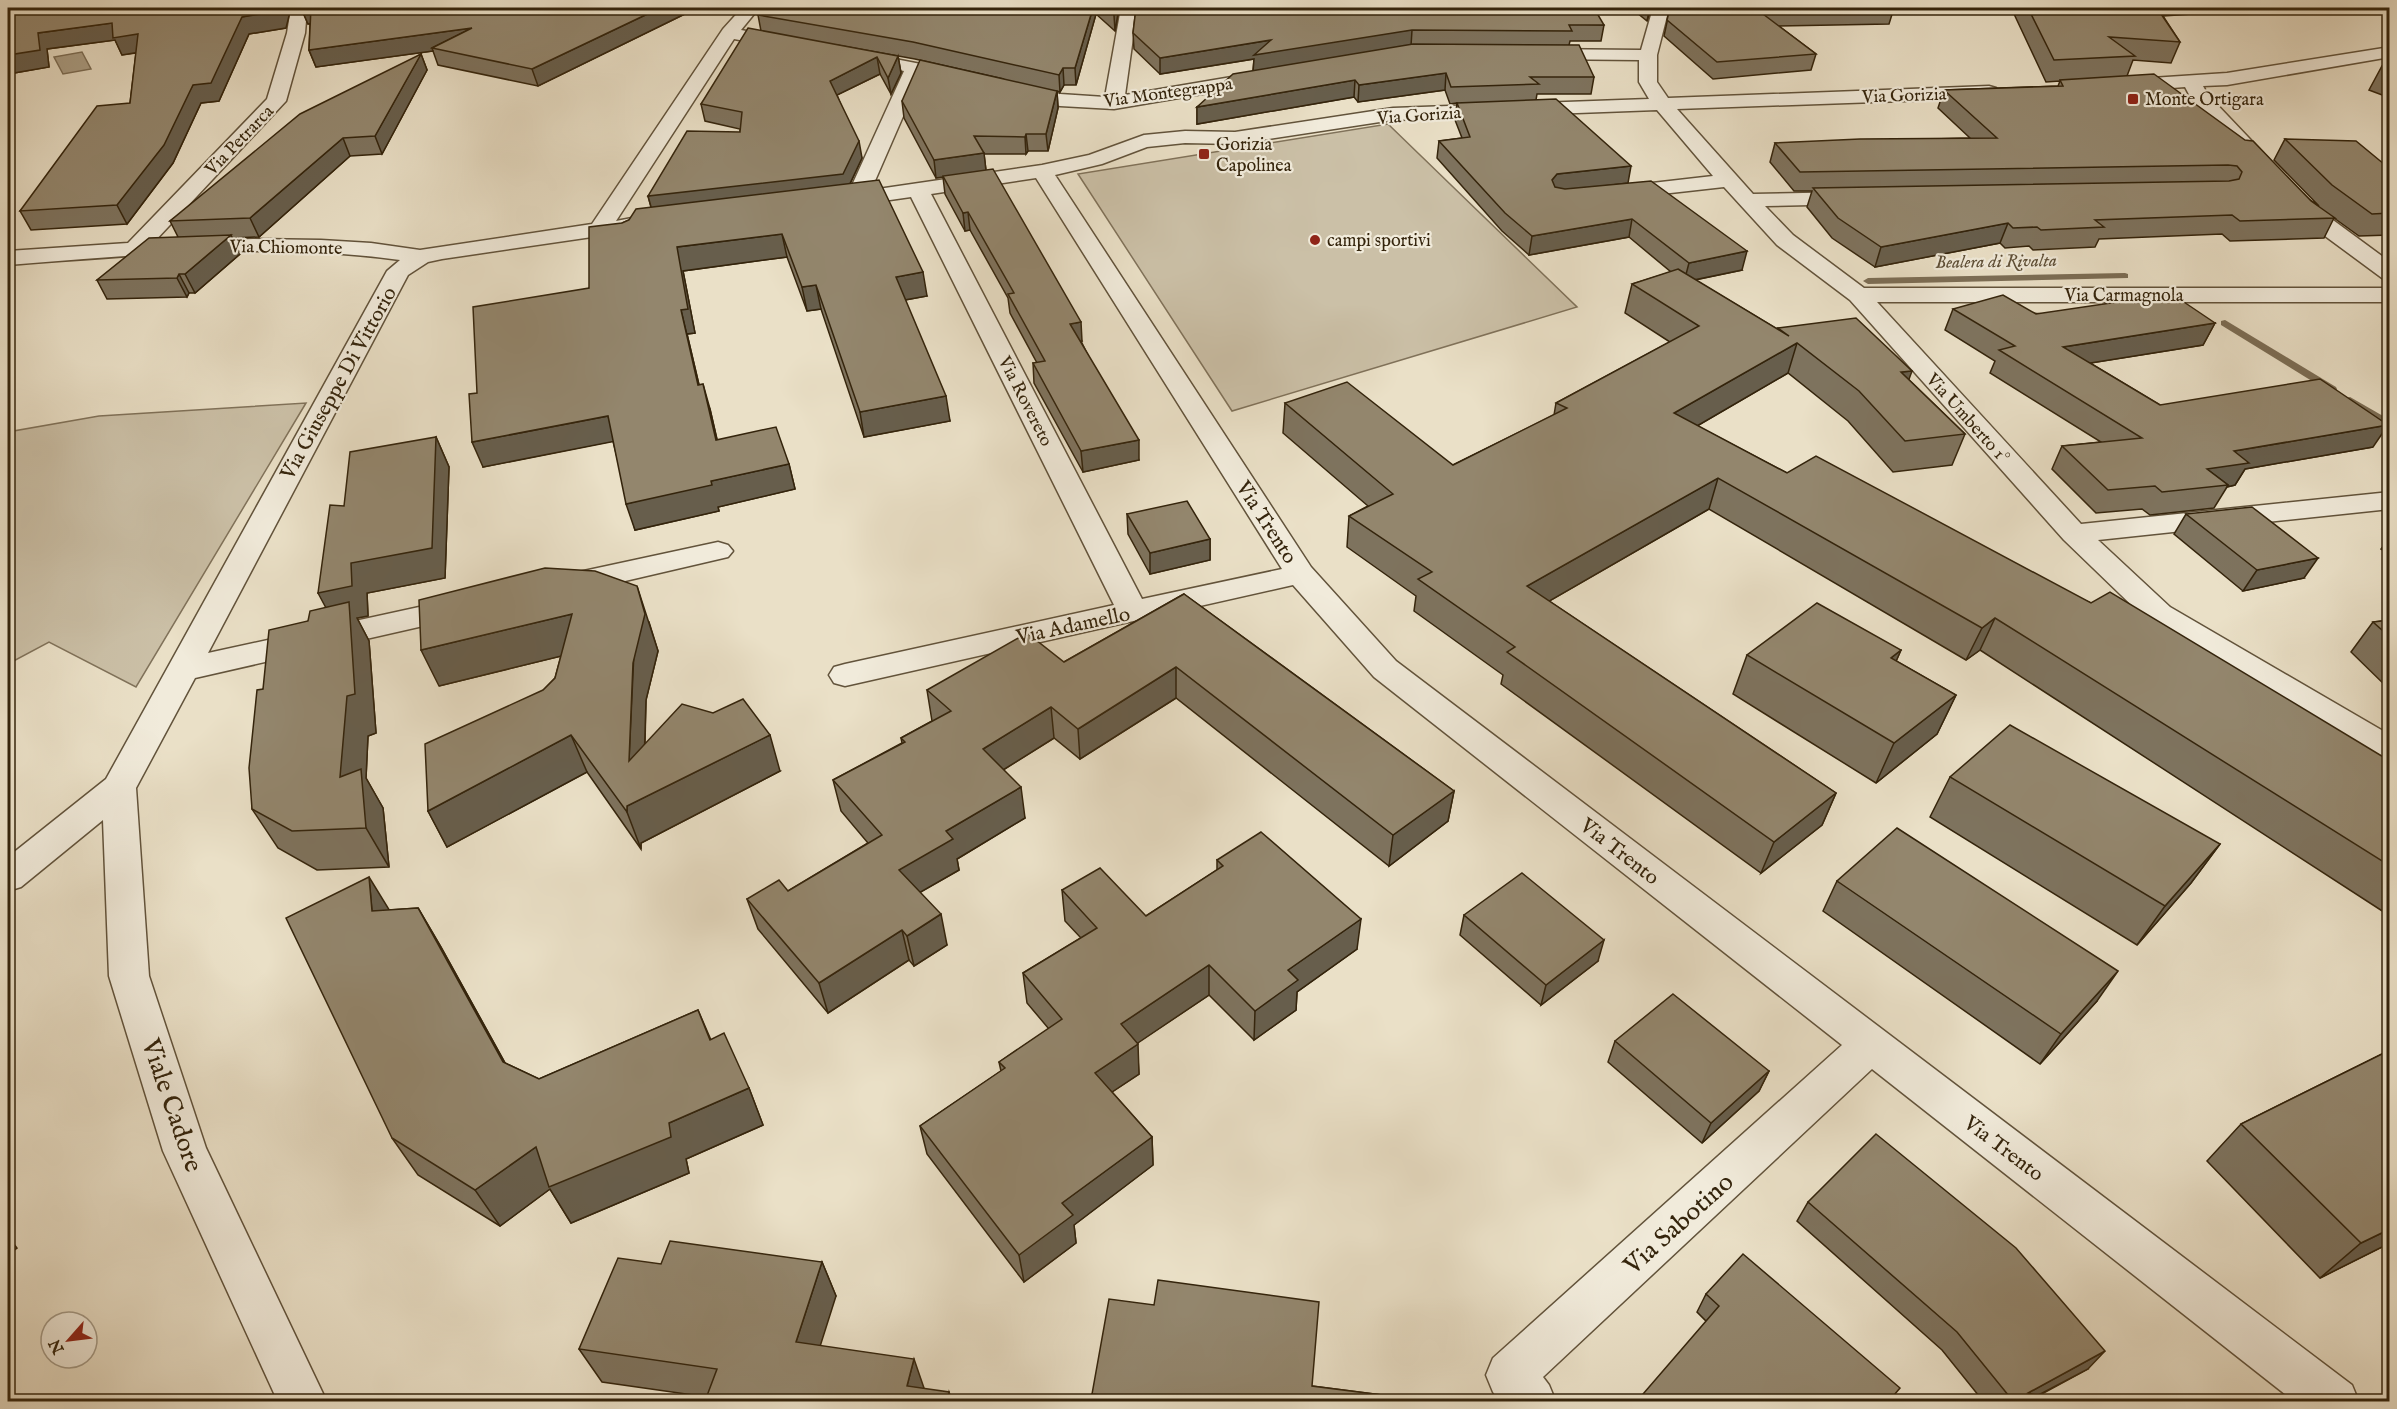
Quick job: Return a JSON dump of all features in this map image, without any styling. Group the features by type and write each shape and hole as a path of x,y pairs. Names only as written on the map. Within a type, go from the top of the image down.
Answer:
{"street":[{"path":"8,15 24,8"},
{"name":"Via Petrarca","path":"135,249 276,101 296,33 299,8"},
{"path":"600,228 729,33 752,8"},
{"name":"Via Umberto 1°","path":"1660,8 1648,55 1648,82 1663,105 1785,240 1858,295 2074,534 2159,614 2390,751"},
{"path":"1114,103 1128,9"},
{"path":"729,33 810,48"},
{"name":"Via Montegrappa","path":"833,52 915,67 1060,100 1114,103 1285,74"},
{"path":"2098,87 2227,79 2390,52"},
{"path":"1518,54 1648,55"},
{"path":"856,199 915,67"},
{"path":"2191,81 2200,98 2310,214 2390,273"},
{"name":"Via Gorizia","path":"821,204 1042,171 1095,160 1143,141 1167,138 1234,138 1393,114 2005,91"},
{"name":"Via Trento","path":"1042,171 1300,574 1385,669 1870,1045 2335,1401"},
{"path":"1598,195 1729,180"},
{"name":"Via Rovereto","path":"918,190 1133,612"},
{"path":"1749,200 1878,198"},
{"path":"600,228 656,223"},
{"name":"Via Giuseppe Di Vittorio","path":"8,877 119,788 399,271 420,257 600,228"},
{"name":"Via Chiomonte","path":"8,258 237,245 334,247 420,257"},
{"name":"Via Carmagnola","path":"1858,295 2390,295"},
{"path":"2074,534 2390,500"},
{"path":"543,590 718,551"},
{"name":"Via Adamello","path":"845,675 1300,574"},
{"path":"182,670 496,600"},
{"name":"Viale Cadore","path":"119,788 129,976 185,1151 303,1401"},
{"name":"Via Sabotino","path":"1532,1401 1510,1375 1707,1197 1870,1045"}],"shaded area":[{"path":"82,52 91,69 63,74 54,57"},
{"name":"campi sportivi","path":"1388,124 1577,307 1232,411 1078,174"},
{"path":"306,403 136,687 49,642 8,664 8,432 99,416"}],"building":[{"path":"14,8 280,8 279,11 242,17 211,83 193,85 164,145 117,205 20,211 97,106 130,103 138,34 113,38 112,23 38,33 40,50 8,55 8,27"},
{"path":"311,8 660,8 532,69 432,48 472,28 309,50"},
{"path":"764,8 1093,8 1075,68 1063,68 1059,75 913,42 758,15"},
{"path":"1106,8 1115,8 1114,15"},
{"path":"1136,8 1594,8 1604,25 1569,25 1572,31 1412,30 1254,55 1271,40 1160,58 1133,33"},
{"path":"1670,8 1894,8 1759,11 1816,54 1717,62 1667,20"},
{"path":"2028,8 2157,8 2180,42 2109,37 2135,56 2054,60"},
{"path":"748,28 898,56 888,78 877,57 830,81 859,141 843,174 648,196 687,131 740,132 742,112 701,104"},
{"path":"1413,44 1579,45 1594,77 1530,77 1539,84 1451,87 1446,73 1359,85 1355,80 1197,107 1233,74"},
{"path":"421,54 375,136 343,138 250,218 170,221 300,114"},
{"path":"920,60 1057,91 1046,134 1026,134 1025,137 974,136 984,153 934,160 902,101"},
{"path":"2154,74 2245,140 2253,141 2311,201 2335,218 2240,221 2232,215 2095,220 2104,227 2041,230 2037,227 2013,228 2008,223 1881,247 1838,218 1813,188 2229,181 2239,179 2242,172 2237,166 2228,165 1800,172 1775,143 1860,139 1997,138 1944,90 2063,86 2060,80"},
{"path":"1556,99 1631,166 1557,174 1552,180 1555,187 1565,189 1651,181 1747,251 1689,263 1632,219 1532,236 1505,213 1439,141 1470,137 1457,103"},
{"path":"2285,139 2356,141 2390,169 2390,213 2372,214 2332,185"},
{"path":"993,169 1081,322 1070,324 1139,440 1081,451 1033,363 1045,361 1008,294 1014,293 968,212 963,213 943,176"},
{"path":"879,180 923,272 896,277 946,396 860,412 816,285 802,287 782,234 677,247 688,309 681,310 698,385 703,384 716,440 776,427 789,464 711,481 712,485 626,504 608,416 472,442 469,394 477,393 473,307 589,288 589,227 622,223 629,220 636,209"},
{"path":"231,235 185,274 179,274 177,278 97,280 149,238"},
{"path":"1678,269 1789,336 1778,328 1856,318 1912,371 1901,372 1965,434 1905,441 1859,391 1797,343 1674,413 1787,473 1816,456 2091,603 2110,592 2390,761 2390,866 1995,618 1982,628 1718,478 1527,586 1836,793 1774,842 1507,652 1515,647 1418,579 1432,572 1349,516 1393,494 1285,403 1347,382 1453,465 1567,408 1556,403 1699,326 1632,284"},
{"path":"2172,294 2215,323 2063,347 2160,405 2320,379 2388,425 2234,451 2249,463 2207,469 2228,485 2162,492 2155,486 2108,490 2062,446 2142,438 1999,350 2015,346 1953,309 2003,295 2036,314"},
{"path":"436,437 432,548 351,563 352,586 318,593 330,505 344,506 350,452"},
{"path":"1187,501 1210,539 1150,553 1127,514"},
{"path":"2252,507 2318,558 2257,570 2186,514"},
{"path":"545,568 595,571 637,586 645,614 633,663 629,761 682,704 713,713 743,699 770,735 627,806 627,812 571,735 428,811 425,744 543,690 555,678 572,614 421,650 419,600"},
{"path":"1184,594 1454,791 1393,835 1176,667 1078,729 1051,707 983,749 1021,787 946,831 953,839 899,870 941,914 907,936 902,930 819,983 747,899 779,880 788,891 882,835 833,780 905,742 901,738 951,711 927,690 1027,633 1064,662"},
{"path":"349,602 355,694 347,696 340,777 361,769 366,828 292,831 252,809 249,768 257,690 263,689 269,630 308,621 310,611"},
{"path":"1817,603 1901,650 1891,658 1956,695 1894,743 1747,655"},
{"path":"2390,620 2390,637 2373,622"},
{"path":"2010,725 2220,844 2165,906 1950,777"},
{"path":"1897,828 2118,971 2061,1034 1837,881"},
{"path":"1261,832 1361,919 1288,970 1298,980 1255,1011 1209,965 1121,1024 1138,1044 1095,1073 1152,1137 1062,1203 1073,1215 1019,1255 920,1126 1005,1068 999,1062 1062,1019 1023,973 1097,928 1062,890 1100,868 1146,916 1223,866 1217,860"},
{"path":"1522,873 1604,940 1546,985 1464,915"},
{"path":"369,877 372,911 418,908 503,1062 539,1079 698,1010 710,1040 724,1033 749,1088 669,1123 671,1137 549,1187 536,1147 475,1190 392,1138 286,918"},
{"path":"1673,994 1769,1071 1711,1123 1615,1041"},
{"path":"2390,1050 2390,1229 2361,1243 2241,1124"},
{"path":"1876,1134 2016,1248 2105,1351 2028,1393 2059,1401 2013,1401 1957,1332 1808,1202"},
{"path":"670,1241 822,1262 796,1342 914,1359 907,1386 949,1392 947,1401 705,1401 717,1369 579,1349 618,1258 661,1264"},
{"path":"1743,1254 1900,1388 1889,1401 1637,1401 1719,1306 1706,1294"},
{"path":"1158,1280 1319,1302 1312,1386 1429,1401 1150,1401 1092,1394 1109,1299 1154,1305"}],"waterway":[{"name":"Bealera di Rivalta","path":"1868,281 2125,276"},
{"name":"Bealera di Rivalta","path":"2225,323 2332,389"},
{"name":"Bealera di Rivalta","path":"2350,400 2390,425"}],"place":[{"name":"Monte Ortigara","path":"2133,99"},
{"name":"Gorizia Capolinea","path":"1204,154"},
{"name":"campi sportivi","path":"1315,240"}]}
